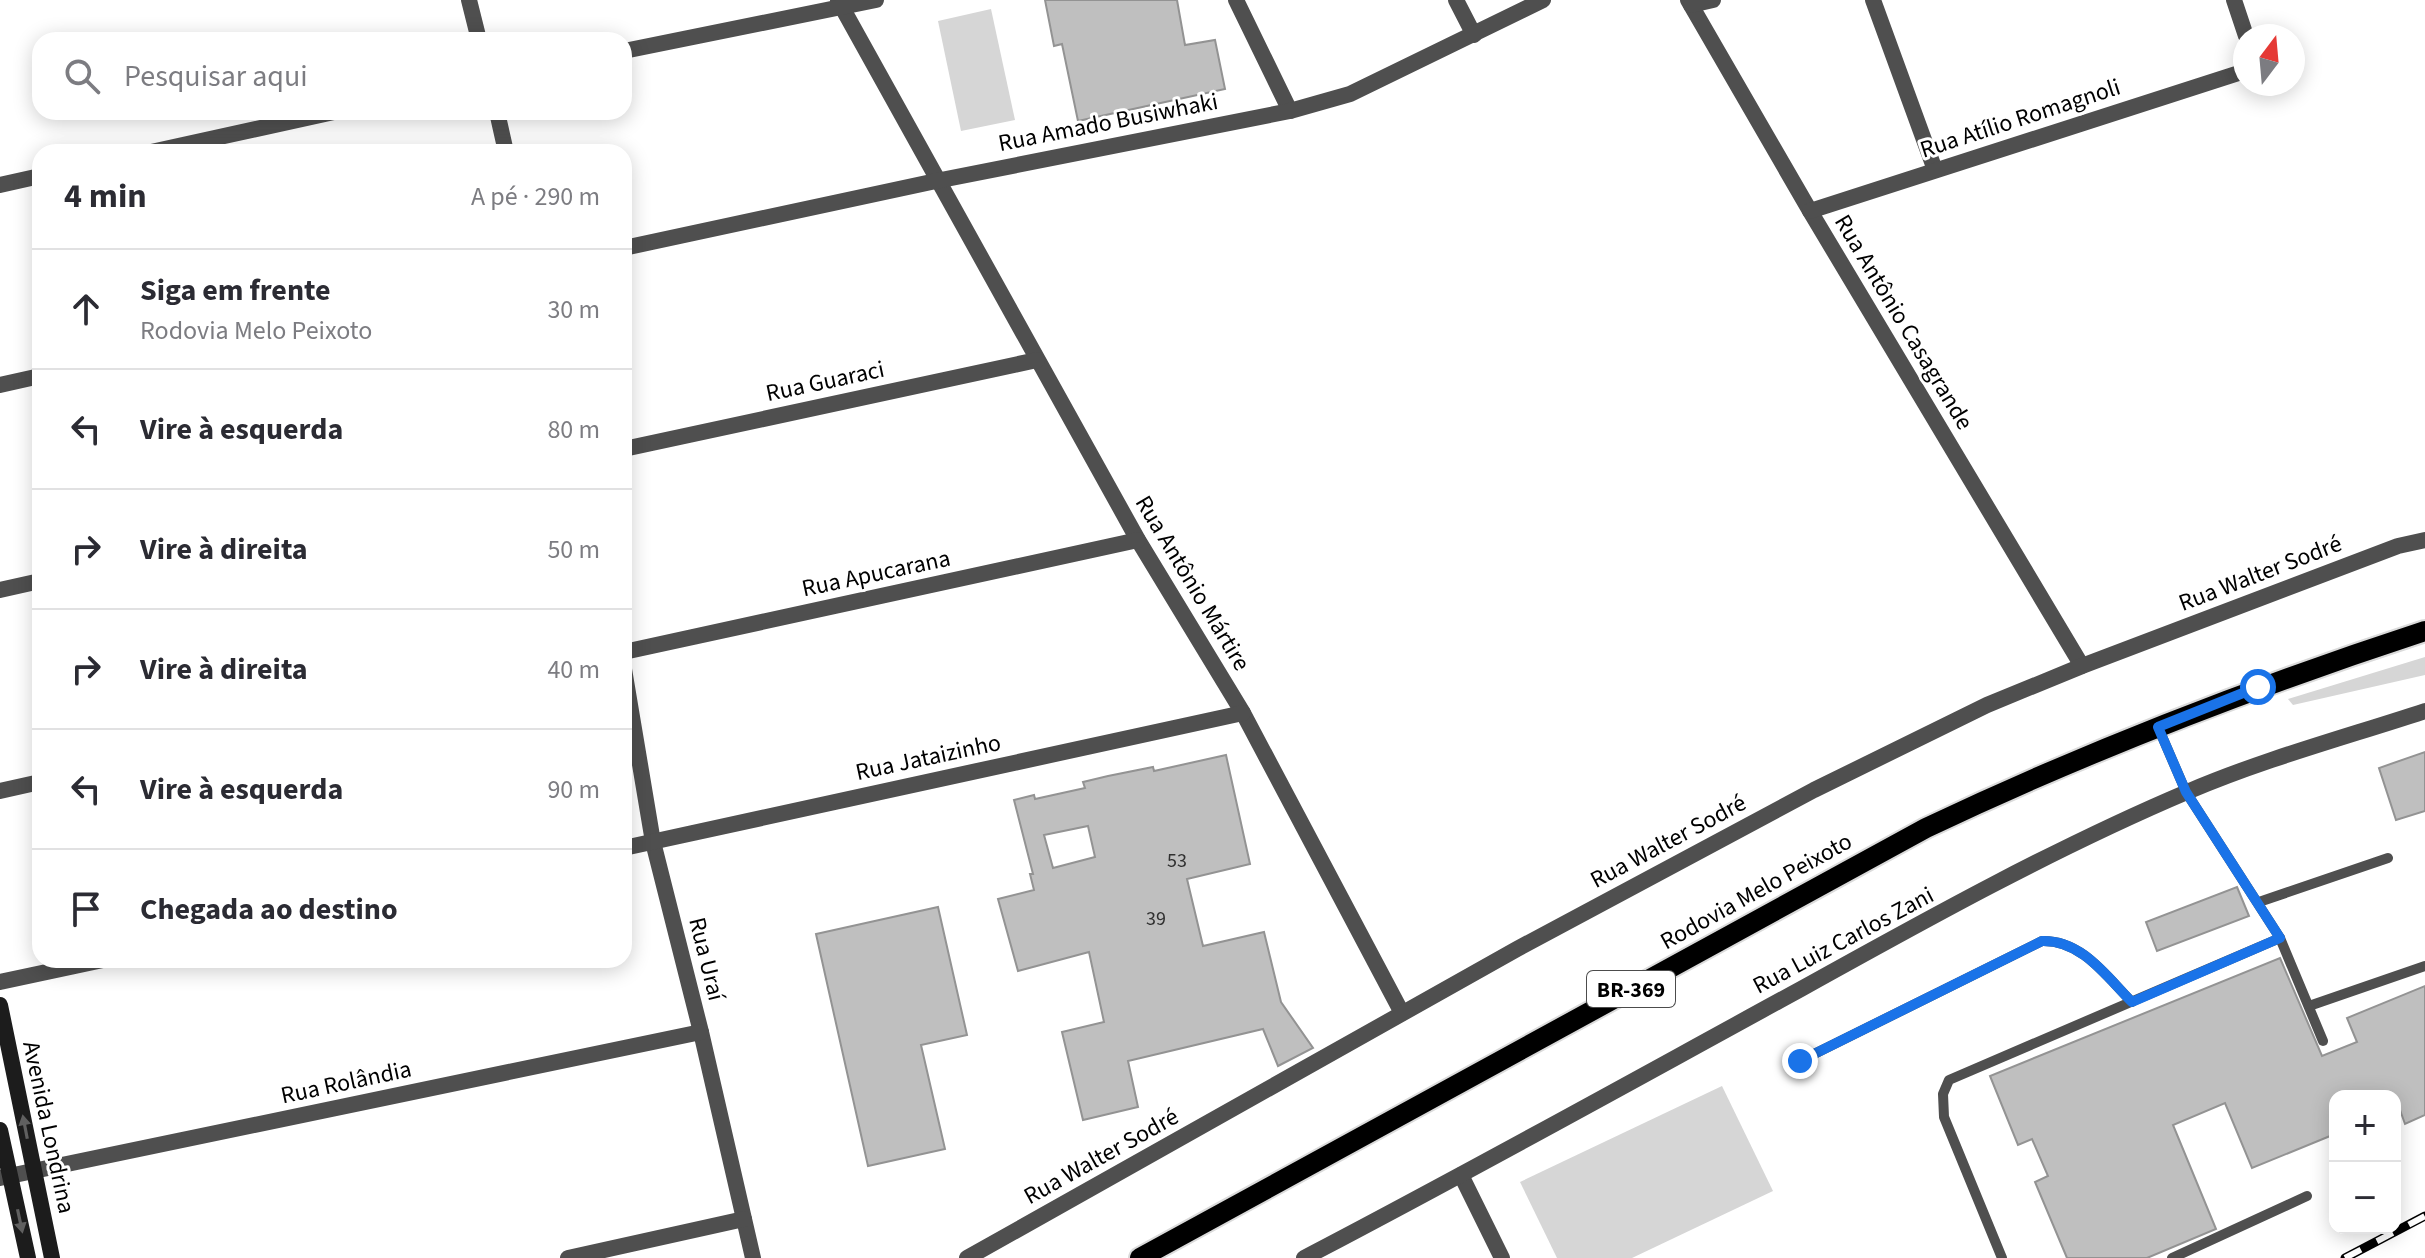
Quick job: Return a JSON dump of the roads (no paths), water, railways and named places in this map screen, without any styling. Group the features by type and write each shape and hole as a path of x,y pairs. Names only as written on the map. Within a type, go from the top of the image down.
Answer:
{"main road":[{"name":"Rodovia Melo Peixoto","path":"1140,1258 1926,828 2028,780 2258,687 2425,631"}],"street":[{"path":"469,0 477,32"},
{"path":"632,49 839,4 876,0"},
{"path":"1236,0 1290,111"},
{"path":"1456,0 1474,35"},
{"name":"Rua Amado Busiwhaki","path":"632,246 936,181 1290,111 1350,94 1543,0"},
{"path":"1690,3 1713,0"},
{"path":"1873,0 1935,170"},
{"path":"2234,0 2242,24"},
{"name":"Rua Antônio Casagrande","path":"1690,3 1810,211 2082,666"},
{"name":"Rua Antônio Mártire","path":"839,4 1138,540 1243,713 1402,1013"},
{"name":"Rua Atílio Romagnoli","path":"1810,211 2233,75"},
{"path":"188,144 297,120"},
{"path":"499,120 504,144"},
{"path":"0,185 32,178"},
{"name":"Rua Guaraci","path":"632,447 1037,360"},
{"path":"0,385 32,378"},
{"name":"Rua Apucarana","path":"632,650 1138,540"},
{"name":"Rua Walter Sodré","path":"967,1258 1402,1013 1814,790 1987,705 2082,666 2398,546 2425,540"},
{"path":"0,590 32,583"},
{"name":"Rua Luiz Carlos Zani","path":"1304,1258 1894,938 2061,851 2186,792 2230,775 2425,711"},
{"name":"Rua Jataizinho","path":"632,846 1243,713"},
{"name":"Rua Uraí","path":"632,717 653,842 753,1258"},
{"path":"0,791 32,784"},
{"path":"0,982 66,968"},
{"name":"Avenida Londrina","path":"0,1005 52,1258"},
{"name":"Rua Rolândia","path":"5,1177 701,1032"},
{"name":"Avenida Londrina","path":"0,1130 5,1177 28,1258"},
{"path":"1461,1175 1502,1258"},
{"path":"568,1258 744,1219"}],"lane":[{"path":"2158,727 2186,792 2280,938 2323,1041"},
{"path":"2259,902 2388,858"},
{"path":"2002,1258 1944,1117 1943,1094 1949,1080 2280,938"},
{"path":"1800,1061 2042,941 2057,941 2078,949 2132,1002"},
{"path":"2309,1006 2425,966"},
{"path":"2172,1258 2307,1196"}],"railway":[{"path":"2345,1258 2425,1216"}]}
